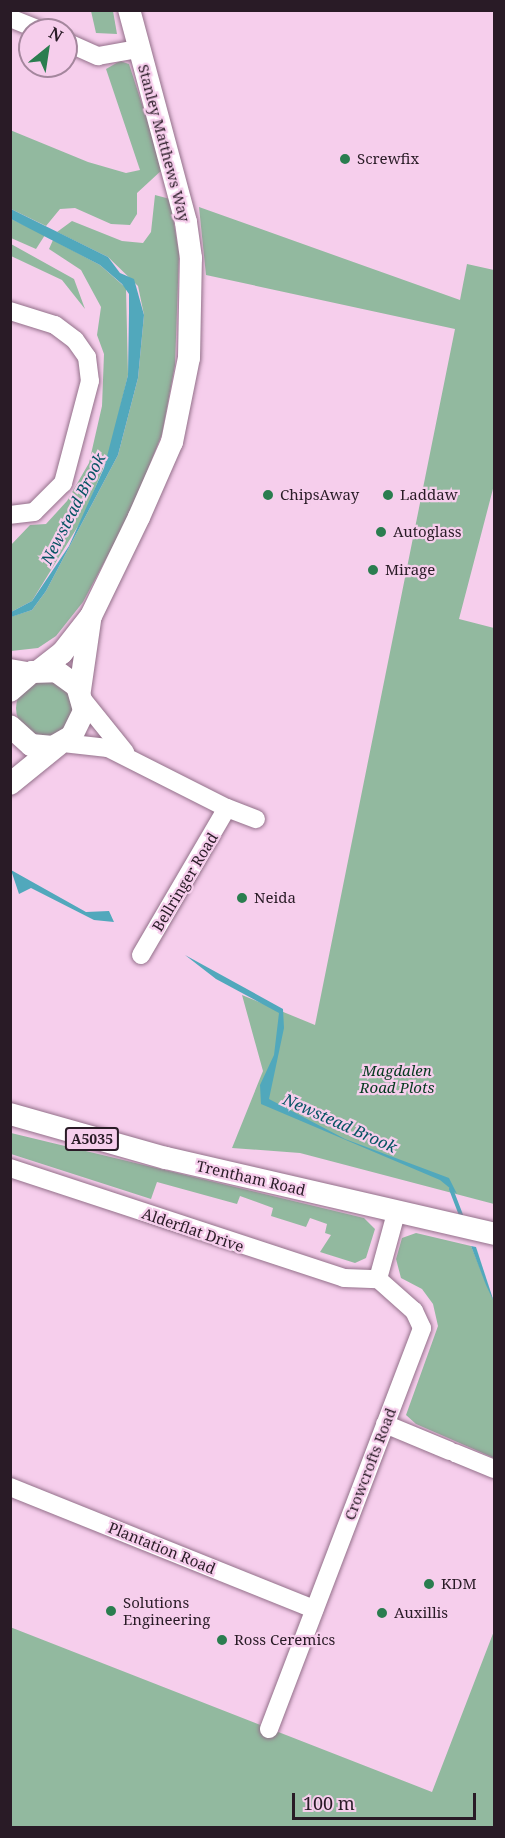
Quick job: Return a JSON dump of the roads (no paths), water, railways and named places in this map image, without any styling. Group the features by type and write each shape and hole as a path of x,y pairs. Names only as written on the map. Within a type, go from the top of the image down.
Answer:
{"main road":[{"name":"Stanley Matthews Way","path":"10,691 27,670 62,653 91,616 172,442 189,358 191,258 186,222 129,10"},
{"name":"Stanley Matthews Way","path":"61,744 79,727 91,616"},
{"path":"27,670 65,675 81,695"},
{"path":"10,726 31,745 61,744"},
{"path":"10,784 61,744"},
{"name":"Trentham Road","path":"10,1114 142,1153 486,1232"}],"street":[{"path":"78,47 98,56 138,49"},
{"path":"10,311 55,325 75,340 87,357 90,381 63,483 34,512 10,515"},
{"path":"81,695 131,757"},
{"path":"61,744 108,748 131,757 227,808 256,819"},
{"name":"Bellringer Road","path":"141,955 227,808"},
{"name":"Alderflat Drive","path":"10,1168 310,1268 344,1278 378,1279"},
{"path":"378,1279 396,1213"},
{"name":"Crowcrofts Road","path":"269,1729 422,1328 414,1311 378,1279"},
{"path":"385,1424 495,1469"},
{"name":"Plantation Road","path":"10,1487 314,1609"}],"water":[{"path":"11,209 108,257 120,273 134,279 144,315 138,378 118,455 46,591 32,610 11,617 11,612 32,601 69,546 104,468 128,375 129,294 122,284 100,265 11,219"},
{"path":"11,870 86,912 109,911 114,922 94,920 31,888 19,894"},
{"path":"185,955 283,1009 284,1028 269,1099 345,1139 449,1178 457,1194 440,1180 261,1104 260,1085 274,1055 279,1013 216,979"},
{"path":"471,1246 476,1247 494,1302 486,1285"}],"waterway":[{"name":"Newstead Brook","path":"451,1189 462,1218"}],"place":[{"name":"Screwfix","path":"345,159"},
{"name":"ChipsAway","path":"268,495"},
{"name":"Laddaw","path":"388,495"},
{"name":"Autoglass","path":"381,532"},
{"name":"Mirage","path":"373,570"},
{"name":"Neida","path":"242,898"},
{"name":"KDM","path":"429,1584"},
{"name":"Solutions Engineering","path":"111,1611"},
{"name":"Auxillis","path":"382,1613"},
{"name":"Ross Ceremics","path":"222,1640"}],"park label":[{"name":"Magdalen Road Plots","path":"397,1078"}]}
